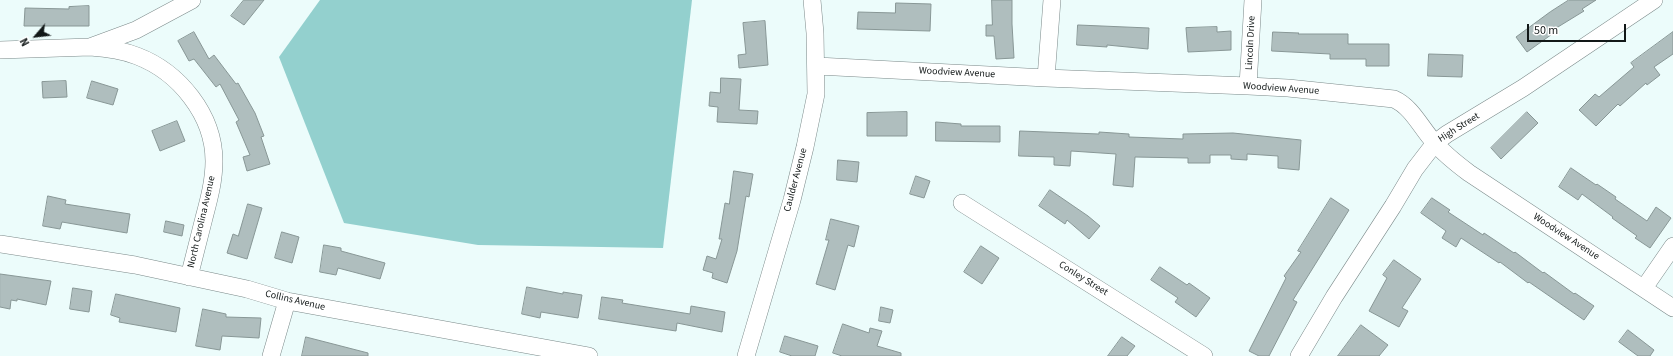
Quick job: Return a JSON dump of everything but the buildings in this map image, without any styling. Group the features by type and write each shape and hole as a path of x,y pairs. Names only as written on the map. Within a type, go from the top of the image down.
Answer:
{"street":[{"path":"0,50 90,47 136,30 192,0"},
{"name":"Caulder Avenue","path":"746,356 792,200 816,94 815,33 812,0"},
{"path":"1046,78 1052,0"},
{"name":"Lincoln Drive","path":"1248,86 1252,0"},
{"name":"High Street","path":"1299,356 1334,297 1415,169 1435,144 1447,134 1524,88 1654,0"},
{"name":"North Carolina Avenue","path":"90,47 114,49 132,54 159,67 178,82 194,101 206,122 213,145 213,181 189,277"},
{"name":"Woodview Avenue","path":"816,66 1046,78 1288,88 1394,99 1407,107 1435,144 1469,173 1673,308"},
{"name":"Conley Street","path":"962,203 1204,356"},
{"name":"Collins Avenue","path":"0,244 135,265 247,289 287,301 590,356"},
{"path":"1644,288 1673,246"},
{"path":"271,356 287,301"}],"shaded area":[{"path":"320,0 692,0 663,248 478,245 344,223 279,57"}]}
